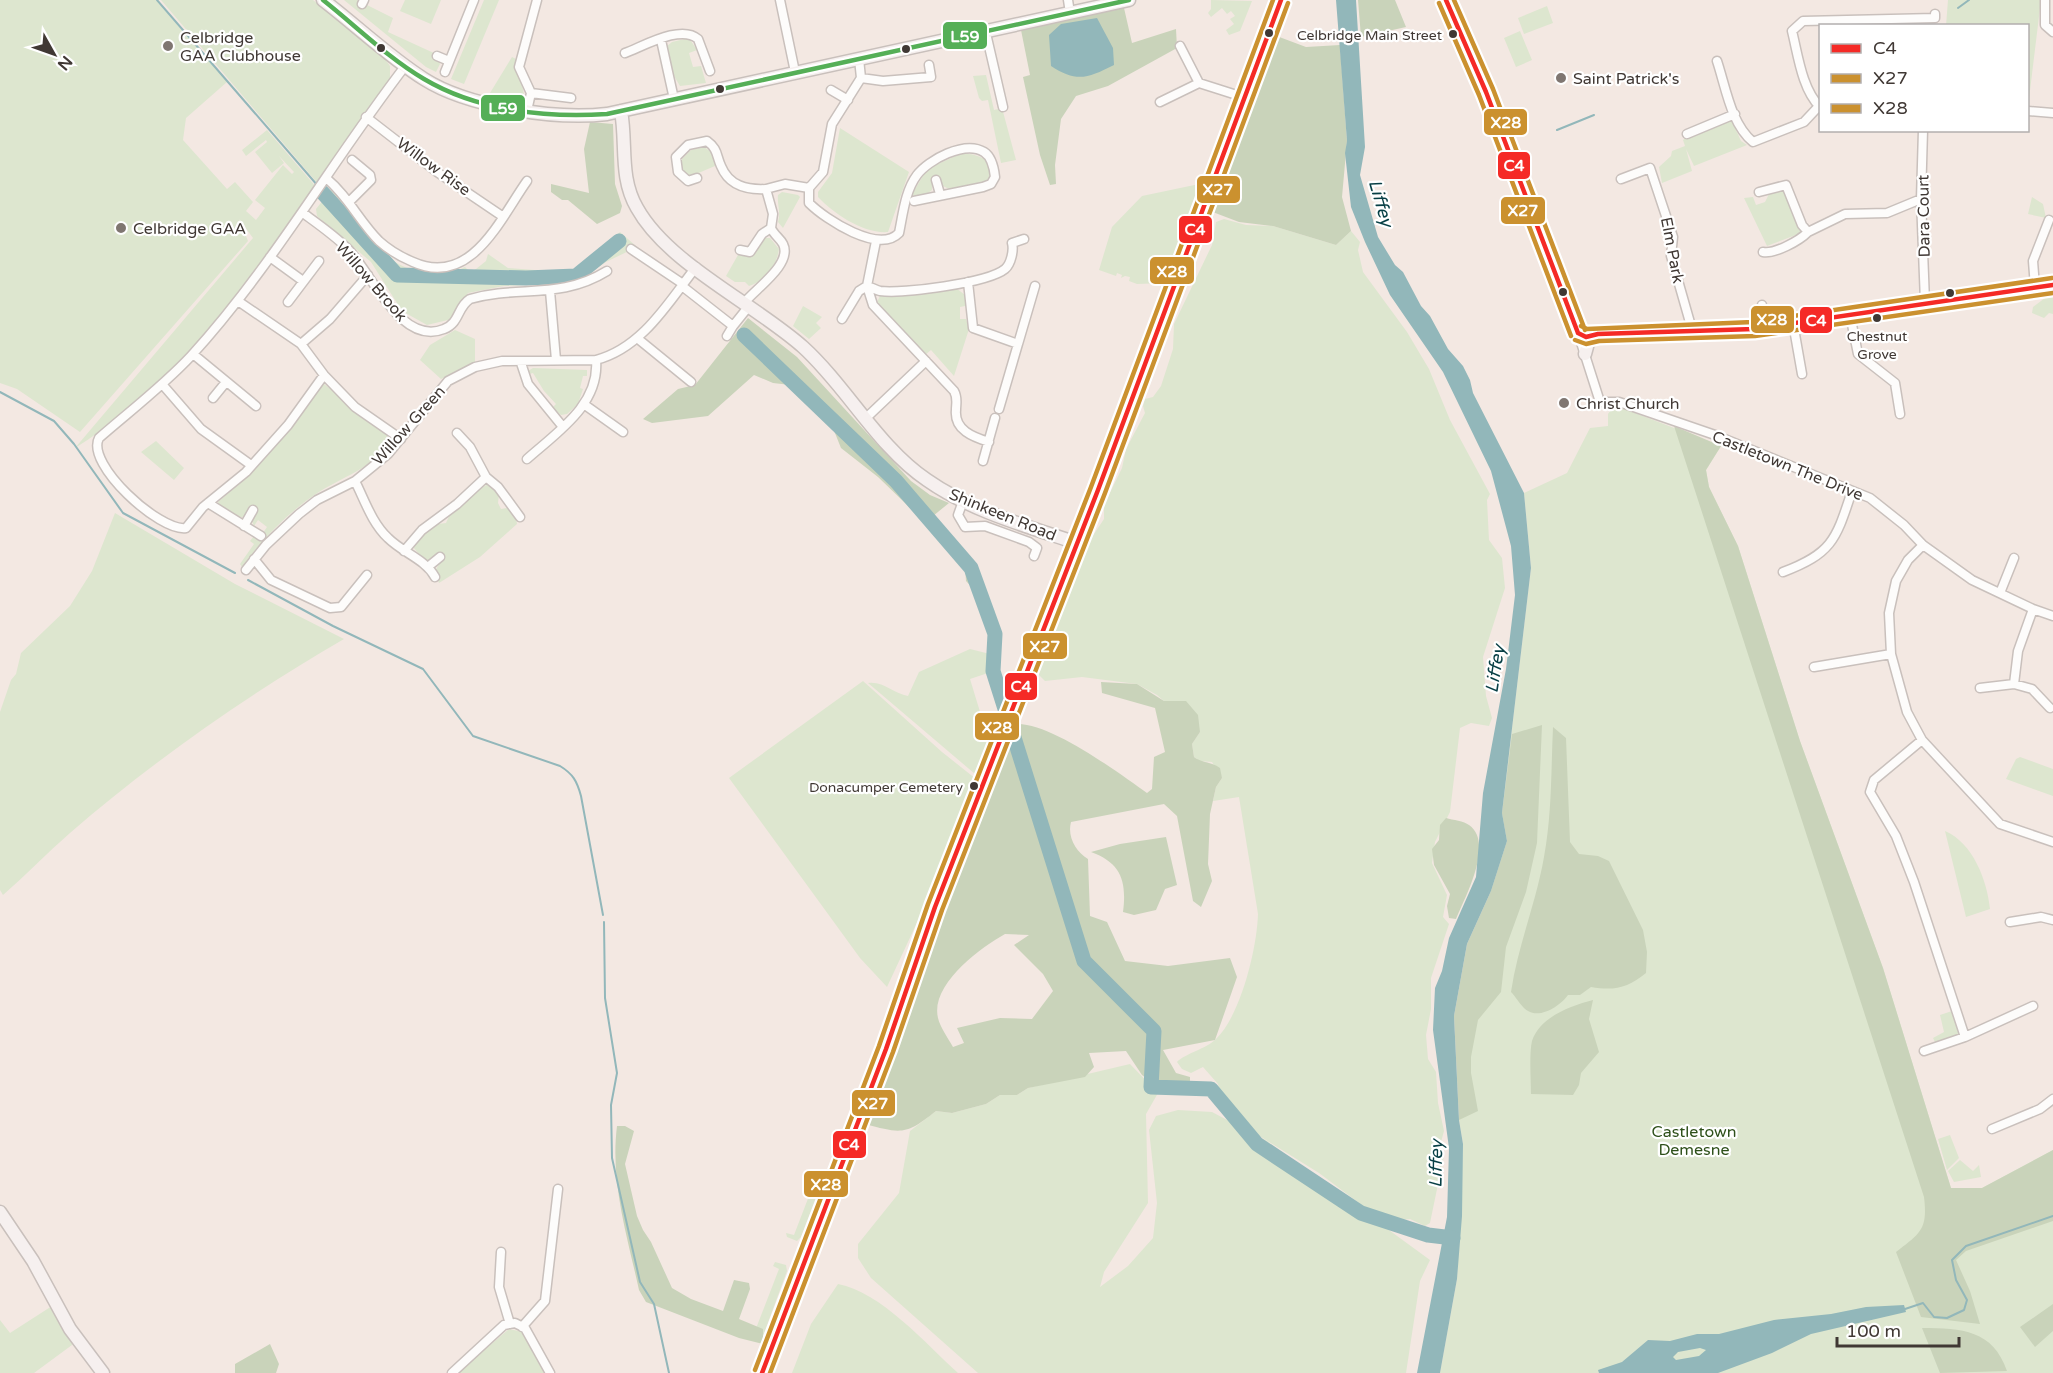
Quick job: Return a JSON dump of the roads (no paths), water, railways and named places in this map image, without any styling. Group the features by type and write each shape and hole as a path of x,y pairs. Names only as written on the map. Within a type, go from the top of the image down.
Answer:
{"main road":[{"path":"324,0 424,79 455,93 542,115 584,116 621,111 859,59 985,29 1070,4 1129,0"},
{"path":"762,1373 886,1049 935,907 1077,543 1242,97 1281,0"},
{"path":"1446,0 1486,92 1578,333 1586,338 1598,334 1693,333 1763,328 1925,302 2053,285"},
{"name":"Shinkeen Road","path":"621,111 625,179 635,206 657,236 804,348 911,468 925,479 963,501 1077,543"},
{"path":"1585,354 1588,343 1598,334"},
{"path":"0,1212 33,1261 79,1343 103,1373"}],"street":[{"path":"445,72 474,0"},
{"path":"527,111 531,93 519,67 537,0"},
{"path":"780,0 795,72"},
{"path":"2045,0 2044,25 2053,32"},
{"path":"1819,105 1811,93 1799,60 1792,31 1797,24 1803,21 1935,18 1935,14"},
{"path":"985,29 1003,107"},
{"path":"625,53 687,33 693,35 705,53 710,71"},
{"path":"661,40 674,99"},
{"path":"1180,46 1199,83"},
{"path":"437,56 449,61"},
{"path":"859,59 861,78 832,124 824,172 808,188 807,196 812,206 826,217 876,242 893,239 899,233 912,184 927,164 942,156 975,149 983,152 990,159 995,177 991,184 914,201"},
{"path":"1718,61 1742,133 1753,142 1804,122 1819,107"},
{"path":"324,375 288,425 241,478 208,503 186,528 168,523 128,496 111,476 96,444 99,438 193,354 238,301 303,213 366,117 406,65"},
{"path":"861,78 883,81 932,77 929,66"},
{"path":"1160,102 1199,83 1242,97"},
{"path":"831,90 848,100"},
{"path":"531,93 571,98"},
{"path":"2029,111 2053,113"},
{"path":"1687,134 1735,114"},
{"name":"Willow Rise","path":"366,117 437,172 502,216"},
{"name":"Dara Court","path":"1923,132 1921,199 1925,302"},
{"path":"690,183 678,172 676,157 688,145 707,141 716,147 721,167 732,181 741,187 766,189 785,184 808,188"},
{"path":"350,201 371,180 370,175 352,160"},
{"name":"Elm Park","path":"1621,179 1653,167 1673,237 1671,256 1693,333"},
{"path":"326,178 350,201 364,224 387,248 416,264 436,268 464,262 478,252 527,181"},
{"path":"936,180 940,194"},
{"path":"1759,192 1786,185 1802,225 1808,232"},
{"path":"727,336 747,304 780,266 784,255 783,245 771,228 773,214 766,189"},
{"path":"1763,252 1768,253 1802,238 1808,232 1845,214 1887,213 1921,199"},
{"name":"Willow Brook","path":"303,213 347,248 385,300 402,318 421,331 444,329 455,323 470,298 516,291 550,291 579,286 607,271"},
{"path":"2034,287 2033,261 2049,220"},
{"path":"740,250 750,252 762,234 771,228"},
{"path":"867,286 880,291 968,282 1003,270 1009,263 1012,243 1024,239"},
{"path":"876,242 867,286 873,305 957,397 956,418 959,424 970,435 989,442"},
{"path":"631,249 683,285 733,326"},
{"path":"270,257 303,281"},
{"path":"288,302 319,261"},
{"name":"Willow Green","path":"246,570 299,514 317,500 355,481 401,439 423,408 448,381 475,367 502,361 521,363 596,360 623,350 638,338 696,267"},
{"path":"301,344 330,319 368,275"},
{"path":"968,282 973,328 1018,344"},
{"path":"842,319 859,291 867,286"},
{"path":"999,409 1035,286"},
{"path":"550,291 556,360"},
{"path":"238,301 301,344 324,375 355,407 401,439"},
{"path":"1762,305 1763,328"},
{"path":"1850,315 1858,354 1895,383 1900,414"},
{"path":"1793,323 1802,374"},
{"name":"Castletown The Drive","path":"1578,333 1600,402 1619,402 1715,435 1870,498 1904,525 1923,544 1972,580 2053,616"},
{"path":"638,338 691,382"},
{"path":"193,354 256,406"},
{"path":"527,459 585,405 594,376 596,360"},
{"path":"866,418 926,361"},
{"path":"521,363 528,384 563,427"},
{"path":"213,398 226,382"},
{"path":"162,384 201,429 252,465"},
{"path":"585,405 623,432"},
{"path":"983,461 995,418"},
{"path":"457,433 470,447 486,477 498,487 520,517"},
{"path":"404,551 422,530 458,504 486,477"},
{"path":"355,481 375,523 404,551 429,566 435,577"},
{"path":"1783,572 1808,563 1826,548 1841,526 1852,491"},
{"path":"963,501 958,514 965,527 985,526 1029,542 1037,548 1034,556"},
{"path":"208,503 261,536"},
{"path":"244,526 253,510"},
{"path":"1923,544 1908,560 1896,581 1889,613 1891,654 1901,696 1922,740 2000,824 2053,842"},
{"path":"429,566 440,557"},
{"path":"2000,593 2014,558"},
{"path":"254,560 271,579 330,609 341,607 367,575"},
{"path":"2014,684 2018,651 2033,609"},
{"path":"1814,666 1891,654"},
{"path":"1980,688 2014,684 2032,689 2050,708"},
{"path":"1922,740 1874,780 1870,792 1896,836 1912,877 1965,1037"},
{"path":"2010,922 2041,917 2053,920"},
{"path":"1924,1051 1965,1037 2033,1005"},
{"path":"1992,1129 2040,1109 2053,1099"},
{"path":"522,1327 545,1301 558,1189"},
{"path":"501,1252 499,1287 510,1324"},
{"path":"452,1373 504,1325 515,1323 522,1327 550,1373"}],"water":[{"path":"1336,0 1356,0 1365,147 1360,175 1378,237 1395,265 1403,272 1448,349 1463,366 1473,393 1524,493 1531,568 1502,813 1507,841 1491,891 1467,944 1454,1016 1459,1120 1463,1144 1462,1216 1457,1279 1440,1373 1417,1373 1447,1217 1449,1148 1433,1030 1435,988 1442,971 1449,938 1476,877 1483,793 1506,669 1515,595 1511,546 1491,471 1443,372 1390,295 1351,207 1345,153 1347,141"},
{"path":"1097,18 1113,48 1114,65 1082,77 1068,75 1051,66 1049,35 1061,24"},
{"path":"1904,1305 1906,1312 1811,1334 1772,1353 1718,1373 1599,1373 1598,1370 1622,1362 1648,1340 1670,1341 1697,1334 1719,1334 1774,1320 1831,1314 1866,1307","holes":["1700,1348 1706,1350 1699,1356 1676,1360 1673,1357 1678,1352"]}],"waterway":[{"path":"157,0 318,186"},
{"path":"1958,8 1969,0"},
{"path":"1557,130 1594,115"},
{"path":"322,192 397,275 526,278 576,276 619,241"},
{"path":"744,335 896,481 971,568 995,634 993,671 1006,712"},
{"path":"0,392 54,421 74,444 123,513 235,573"},
{"path":"248,580 333,626 423,669 473,736 560,766 568,772 576,782 581,796 603,915"},
{"path":"1012,731 1084,961 1154,1031 1151,1087 1211,1089 1257,1144 1361,1213 1428,1235 1453,1238"},
{"path":"604,922 605,998 617,1073 611,1105 612,1158 640,1282 654,1304 669,1373"},
{"path":"1902,1310 1923,1303 1934,1317 1947,1318 1964,1310 1967,1300 1956,1280 1952,1260 1966,1246 2053,1216"}],"place":[{"name":"Celbridge Main Street","path":"1453,34"},
{"name":"Celbridge GAA Clubhouse","path":"168,46"},
{"name":"Saint Patrick's","path":"1561,78"},
{"name":"Celbridge GAA","path":"121,228"},
{"name":"Chestnut Grove","path":"1877,318"},
{"name":"Christ Church","path":"1564,403"},
{"name":"Donacumper Cemetery","path":"974,786"}],"water label":[{"name":"Liffey","path":"1381,203"},
{"name":"Liffey","path":"1495,669"},
{"name":"Liffey","path":"1436,1164"}],"park label":[{"name":"Castletown Demesne","path":"1694,1140"}]}
